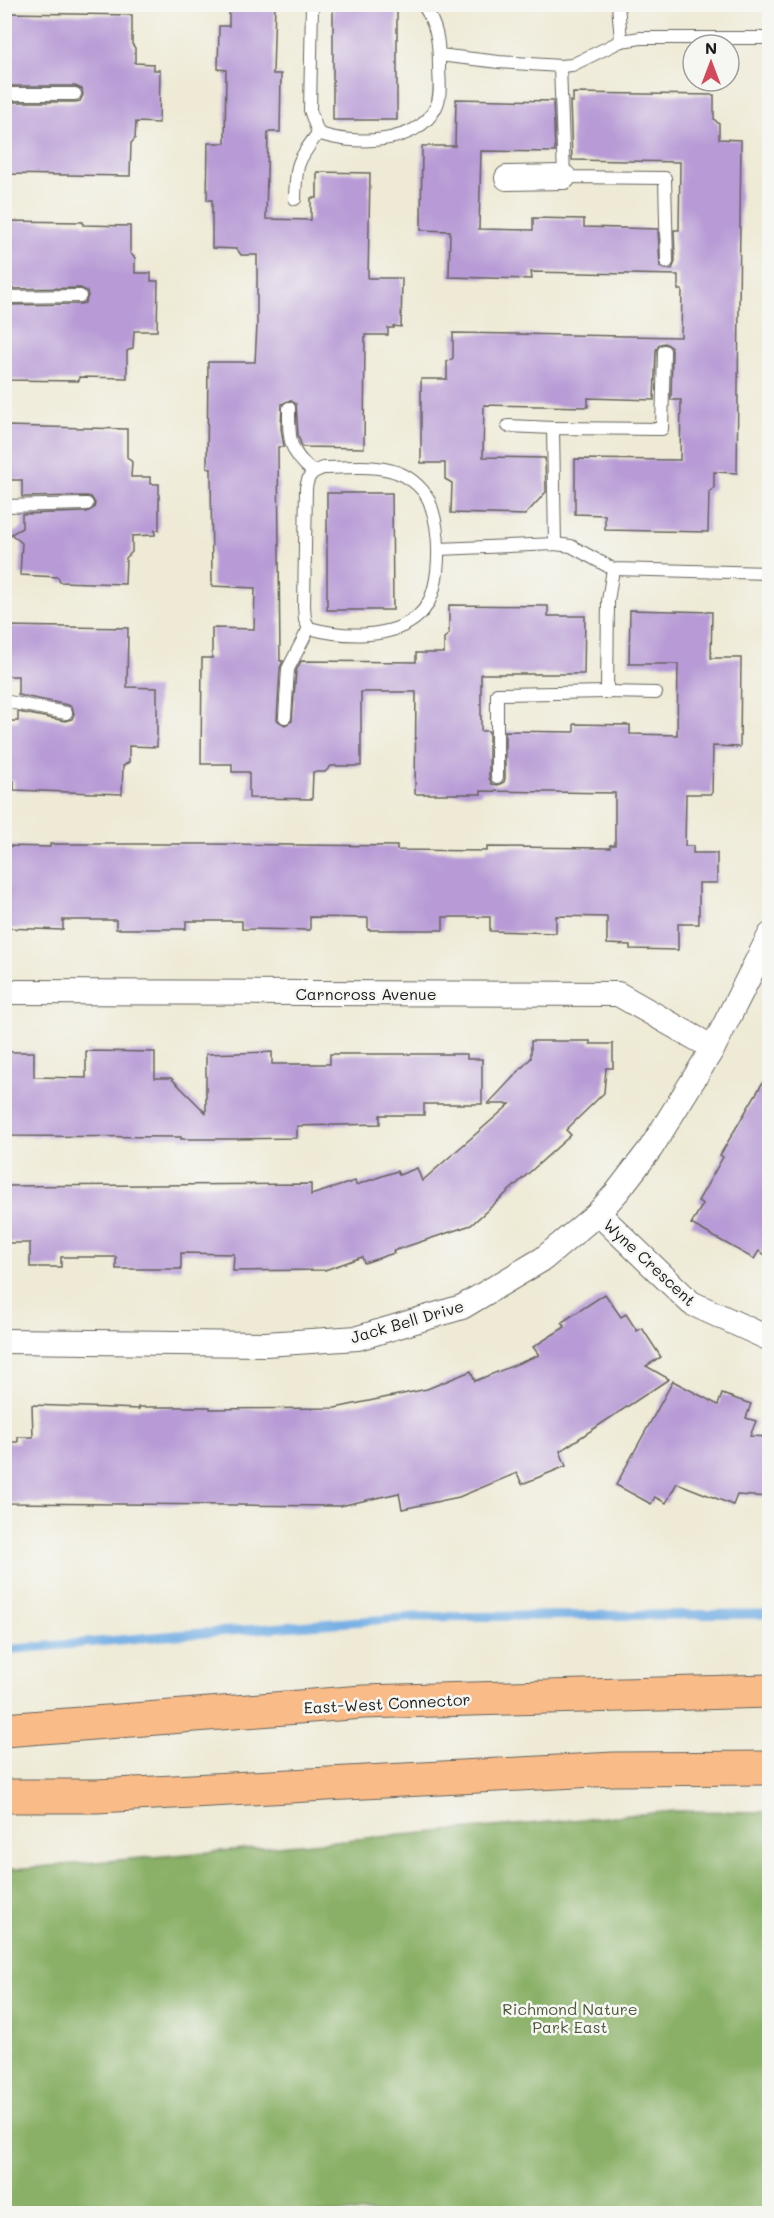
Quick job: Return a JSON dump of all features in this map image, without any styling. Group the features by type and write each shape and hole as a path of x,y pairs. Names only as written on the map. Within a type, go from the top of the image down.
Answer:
{"highway":[{"name":"East-West Connector","path":"4,1730 363,1702 770,1691"},
{"path":"4,1796 97,1796 614,1769 770,1768"},
{"path":"4,1811 97,1796"}],"street":[{"path":"507,178 564,177"},
{"name":"Jack Bell Drive","path":"4,1341 265,1344 358,1338 462,1307 543,1259 598,1213 651,1148 713,1048 770,935"},
{"name":"Carncross Avenue","path":"4,992 618,994 713,1048"},
{"name":"Wyne Crescent","path":"598,1213 690,1304 770,1339"}],"lane":[{"path":"312,4 310,110 318,133"},
{"path":"318,133 344,139 383,139 400,136 419,128 435,108 440,92 438,35 434,22 423,4"},
{"path":"618,4 621,41"},
{"path":"439,55 560,66 573,65 621,41 640,38 770,38"},
{"path":"560,66 564,177 665,178 667,262"},
{"path":"4,94 75,94"},
{"path":"295,199 296,170 301,156 318,133"},
{"path":"4,297 80,296"},
{"path":"508,426 662,429 664,351"},
{"path":"289,408 289,436 292,448 303,464 313,472"},
{"path":"554,428 555,544"},
{"path":"323,468 377,469 396,472 411,480 423,491 431,505 439,549 430,600 420,615 402,626 380,632 344,634 309,628 305,620 304,606 308,478 313,472 323,468"},
{"path":"4,506 87,504"},
{"path":"439,549 555,544 571,546 613,569 770,573"},
{"path":"607,692 608,601 613,569"},
{"path":"285,717 288,669 309,628"},
{"path":"497,777 497,694 656,693"},
{"path":"4,701 66,713"}],"green space":[{"name":"Richmond Nature Park East","path":"675,1811 769,1812 769,2213 5,2213 5,1870"}],"building":[{"path":"229,4 275,4 273,74 281,74 280,132 268,132 266,219 311,220 311,198 317,198 317,172 370,173 368,278 402,278 401,327 388,328 388,335 365,335 364,448 302,447 298,435 296,404 290,400 282,404 281,428 284,447 278,447 280,661 283,661 280,668 277,720 285,725 292,721 296,671 301,661 416,662 416,653 444,653 444,638 449,634 449,605 548,606 548,616 585,616 584,674 481,674 481,731 489,731 489,778 492,784 498,785 504,782 505,778 505,731 574,732 574,724 630,725 630,734 677,735 678,664 629,664 630,610 712,612 711,658 741,658 740,747 713,746 712,794 686,794 685,846 693,846 693,853 717,853 717,883 699,883 699,924 678,924 678,950 630,949 630,945 607,944 607,917 556,916 556,933 490,931 490,917 443,917 443,930 368,930 368,918 310,917 310,930 242,929 242,921 186,921 186,929 116,929 116,920 63,920 63,930 4,928 4,846 211,844 397,846 397,850 487,851 487,847 610,848 610,845 615,845 615,793 481,791 481,794 415,794 416,692 361,692 361,766 331,766 325,772 313,772 312,799 249,798 249,772 232,772 232,764 201,764 202,658 212,658 212,628 254,629 255,588 212,586 211,468 207,468 208,362 255,362 257,325 257,255 241,255 237,249 212,248 212,200 207,200 208,143 225,143 226,70 218,69 219,26 229,26"},
{"path":"333,5 397,5 397,120 333,120"},
{"path":"9,13 132,15 132,44 135,48 135,63 154,64 154,70 160,70 159,123 136,122 135,139 131,143 130,176 4,174 4,102 75,102 80,101 83,95 82,89 75,86 4,86 4,24 8,24"},
{"path":"573,93 714,95 714,119 719,124 719,139 741,140 737,473 714,472 714,488 709,492 708,532 605,530 605,515 575,514 575,459 680,460 681,400 671,400 672,351 671,347 665,343 660,344 656,350 654,400 588,398 588,407 484,405 483,457 545,458 546,492 525,515 451,513 452,483 445,479 445,463 421,463 421,379 447,379 447,362 453,358 453,333 681,337 682,290 678,290 678,275 531,272 532,279 449,277 450,231 421,230 422,146 455,146 456,99 553,101 555,152 481,151 479,229 533,230 533,218 584,219 584,227 658,229 660,266 664,269 672,269 675,262 674,230 679,230 680,162 572,160 570,101 573,102"},
{"path":"4,221 83,222 83,225 130,226 130,253 135,258 135,273 151,273 151,281 158,281 157,331 134,331 133,348 127,351 127,378 79,377 79,381 4,380 4,305 80,304 85,303 88,296 87,291 80,288 4,289"},
{"path":"4,426 127,429 127,457 132,462 131,477 150,477 150,484 159,484 159,530 155,530 155,535 132,536 132,552 126,558 125,584 60,582 58,577 20,575 22,543 11,534 22,528 22,514 87,512 94,508 95,503 91,497 87,496 22,497 22,480 4,480"},
{"path":"327,493 392,493 393,610 327,610"},
{"path":"4,626 128,628 127,687 157,688 157,747 129,746 129,762 123,766 122,794 14,790 14,781 4,780 4,721 18,721 18,712 65,721 72,719 74,714 72,707 68,705 18,695 18,676 4,676"},
{"path":"531,1041 590,1041 590,1044 613,1044 613,1068 606,1068 604,1093 566,1130 571,1135 471,1225 364,1263 362,1257 325,1270 233,1271 234,1254 181,1253 181,1269 116,1269 116,1257 61,1257 61,1267 30,1267 30,1243 4,1243 4,1186 311,1184 311,1195 355,1181 356,1185 397,1171 399,1175 417,1168 422,1181 510,1104 488,1104 531,1058"},
{"path":"86,1051 155,1052 155,1078 171,1078 206,1113 206,1054 272,1052 272,1064 330,1064 330,1054 467,1054 467,1059 482,1059 482,1104 424,1104 424,1115 380,1115 380,1124 297,1126 297,1138 4,1136 4,1052 34,1052 34,1077 86,1078"},
{"path":"770,1070 770,1258 759,1251 754,1259 691,1224 703,1204 698,1201 723,1157 720,1155"},
{"path":"605,1294 621,1317 626,1314 637,1331 642,1328 661,1357 646,1366 669,1379 560,1451 566,1466 522,1484 517,1473 459,1497 402,1509 399,1493 340,1506 4,1503 4,1442 18,1442 18,1437 33,1437 32,1405 139,1409 139,1407 335,1408 427,1389 471,1371 475,1381 539,1355 533,1347 565,1327 562,1322"},
{"path":"673,1381 718,1405 722,1394 751,1404 746,1418 756,1421 750,1436 770,1437 770,1497 737,1495 733,1505 677,1483 666,1503 655,1497 651,1504 616,1485"}],"waterway":[{"path":"4,1650 415,1617 770,1614"}]}
